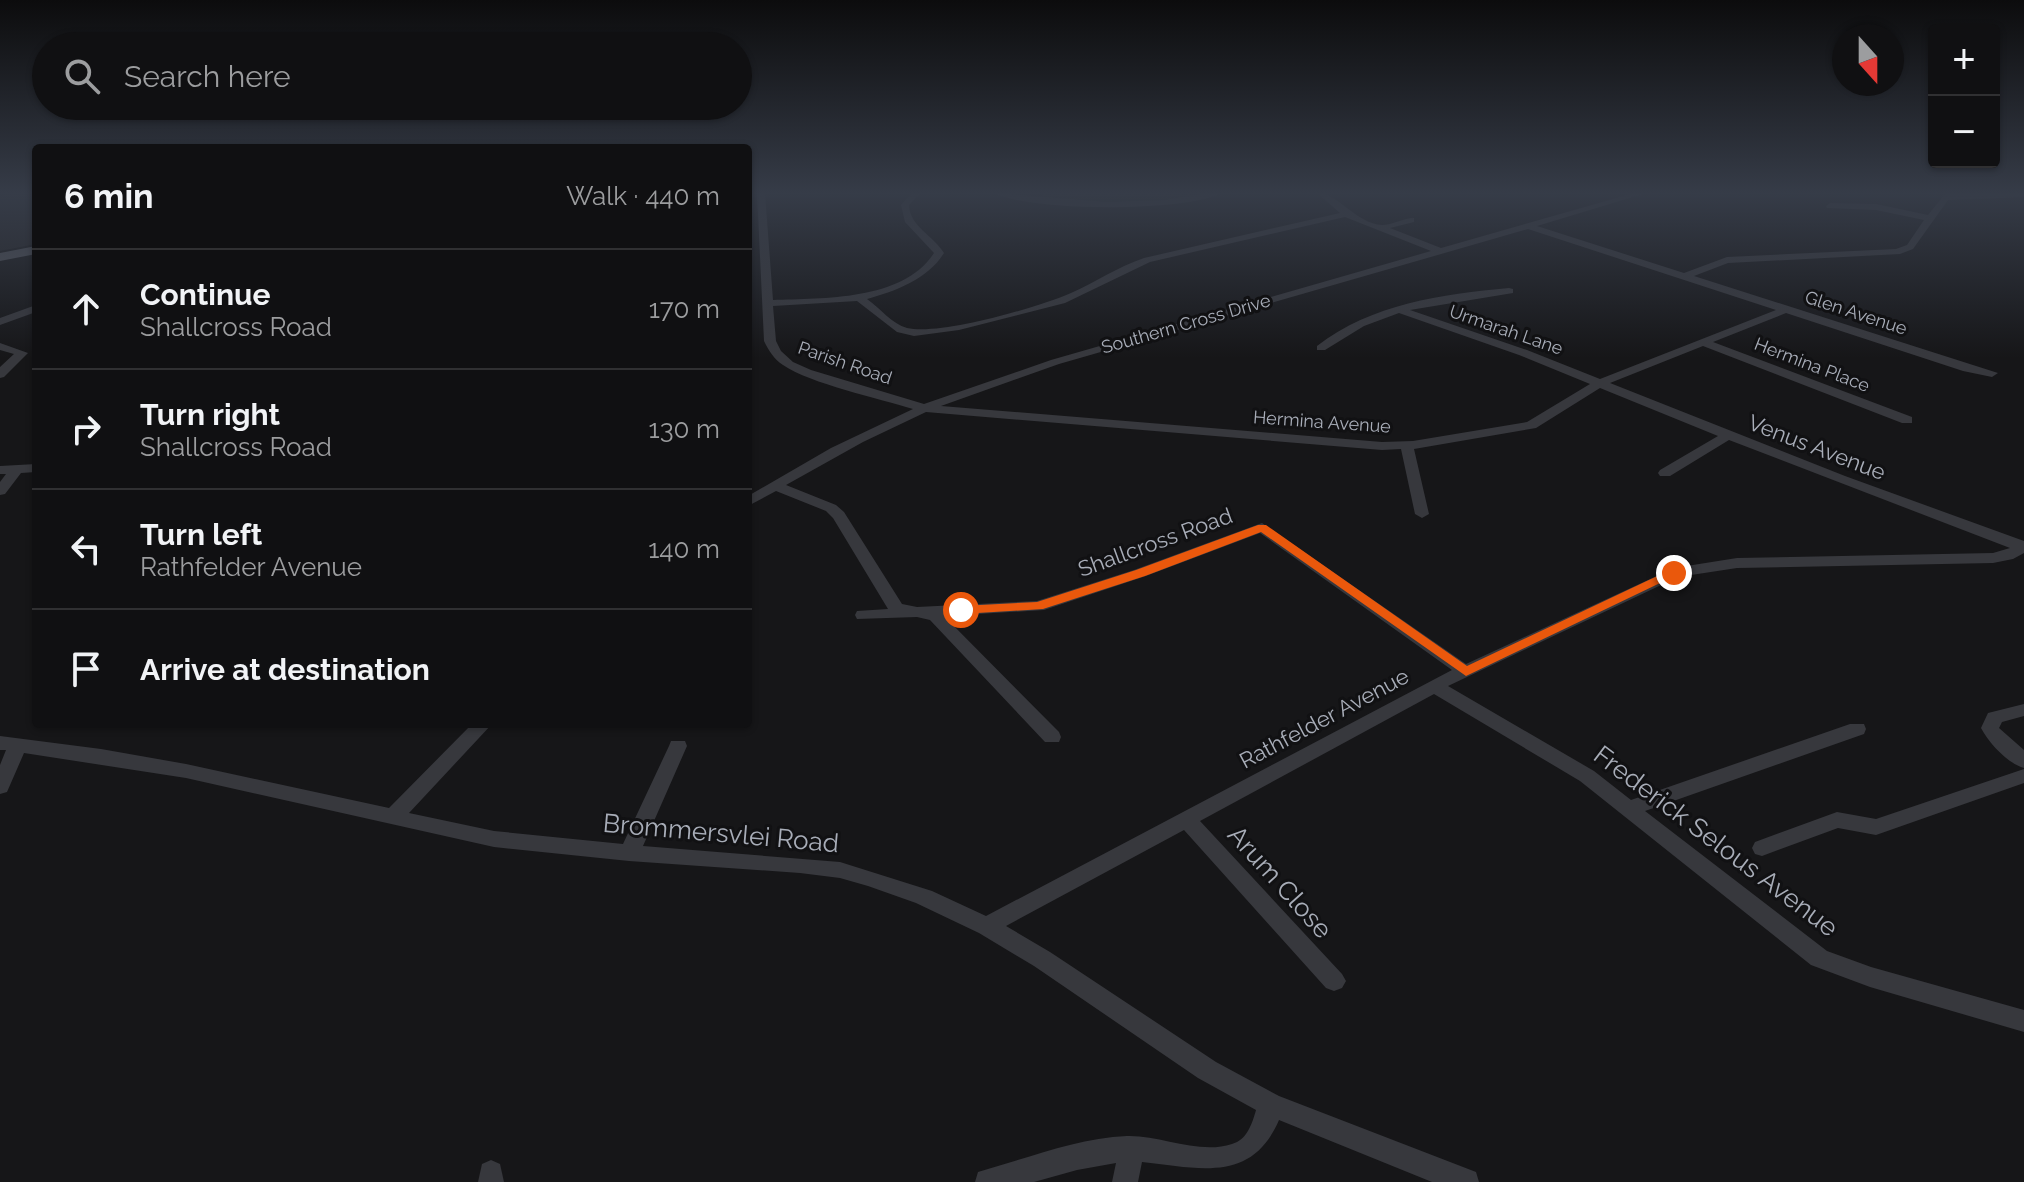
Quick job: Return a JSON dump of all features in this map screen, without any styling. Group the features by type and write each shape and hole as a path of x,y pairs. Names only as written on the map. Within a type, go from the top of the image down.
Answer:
{"main road":[{"path":"0,257 32,251"}],"street":[{"name":"Parish Road","path":"757,248 770,341 775,353 789,365 924,408"},
{"path":"767,303 862,300 900,286 939,257 936,248"},
{"path":"862,300 901,330 922,333 951,329 1064,299 1124,268 1198,248"},
{"path":"1433,248 1440,251"},
{"name":"Southern Cross Drive","path":"752,500 924,408 1055,362 1450,248"},
{"name":"Glen Avenue","path":"1596,248 1967,368 1992,373"},
{"path":"1685,276 1727,260 1897,252 1907,248"},
{"path":"1321,348 1356,325 1402,310 1449,297 1509,291"},
{"name":"Hermina Avenue","path":"924,408 1366,445 1407,445 1531,425 1598,384 1787,309"},
{"path":"0,322 32,310"},
{"name":"Urmarah Lane","path":"1402,310 1598,384"},
{"name":"Hermina Place","path":"1704,343 1907,420"},
{"path":"0,346 22,353 0,374"},
{"name":"Venus Avenue","path":"1598,384 1727,436 2023,546"},
{"path":"1665,473 1727,436"},
{"path":"1407,445 1422,514"},
{"path":"0,470 32,468"},
{"path":"0,491 16,470"},
{"path":"775,486 831,508 839,515 896,608 935,616 1052,737"},
{"name":"Shallcross Road","path":"863,615 1038,606 1140,573 1262,527 1466,672"},
{"name":"Rathfelder Avenue","path":"987,926 1434,686 1674,573 1737,563 1993,558 2008,556 2023,546"},
{"name":"Frederick Selous Avenue","path":"1434,686 1544,749 1630,808 1819,958 1870,977 2024,1021"},
{"path":"2024,710 1998,714 1991,720 1990,728 2024,761"},
{"path":"394,816 479,728"},
{"path":"1630,808 1857,729"},
{"path":"0,787 9,744"},
{"name":"Brommersvlei Road","path":"9,744 186,771 494,839 840,870 924,897 987,926 1042,959 1207,1070 1271,1105 1466,1182"},
{"path":"629,853 678,746"},
{"path":"1762,848 1837,820 1876,827 2024,776"},
{"name":"Arum Close","path":"1186,819 1334,981"},
{"path":"988,1182 1093,1154 1132,1149 1226,1160 1244,1154 1256,1145 1271,1105"},
{"path":"1125,1182 1132,1149"}],"route":[{"path":"961,610 1038,606 1140,573 1262,527 1466,672 1674,573"}]}
